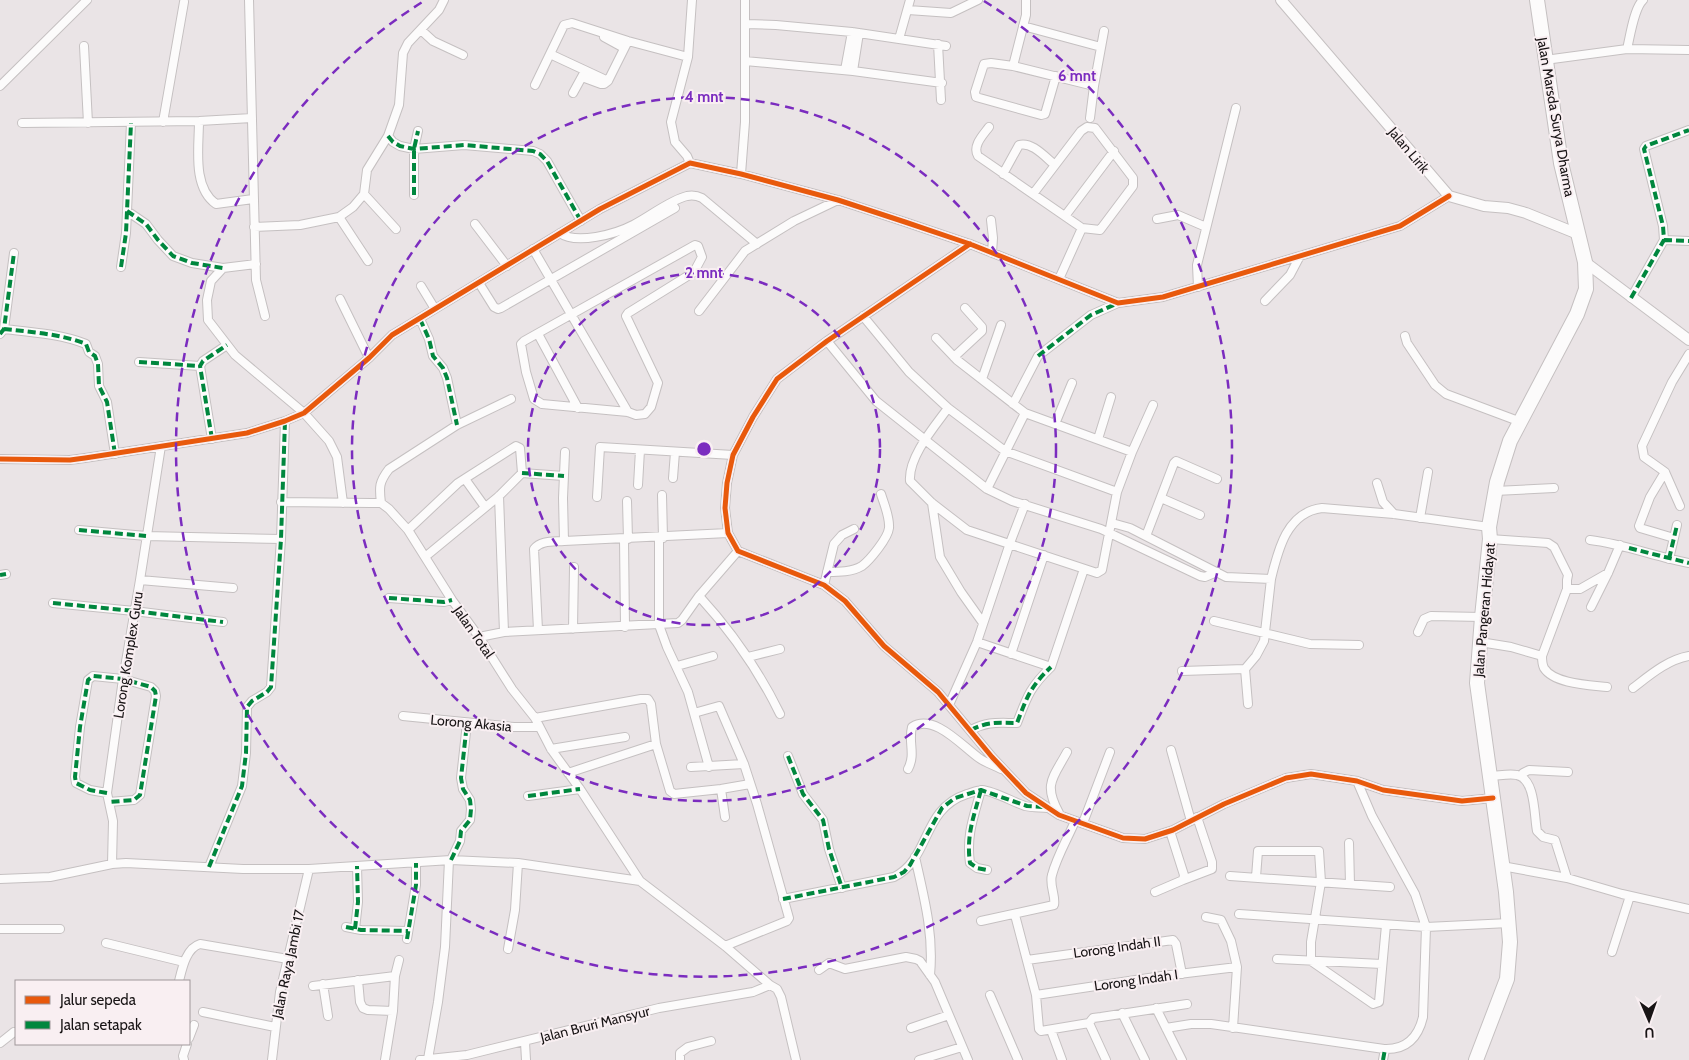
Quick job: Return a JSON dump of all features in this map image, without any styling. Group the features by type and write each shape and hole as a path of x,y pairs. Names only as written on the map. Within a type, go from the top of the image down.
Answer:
{"highway":[{"name":"Jalan Marsda Surya Dharma","path":"1537,0 1562,163 1578,234"},
{"name":"Jalan Pangeran Hidayat","path":"1476,1060 1507,979 1510,942 1510,924 1477,683 1495,491 1510,442 1577,314 1586,289 1585,262 1578,234"}],"main road":[{"name":"Jalan Lirik","path":"1282,0 1449,196"},
{"path":"1449,196 1484,206 1508,208 1526,213 1578,234"},
{"path":"1585,262 1689,340"}],"street":[{"path":"0,86 87,0"},
{"path":"249,0 256,280 265,316"},
{"path":"254,228 300,224 339,217 353,207 364,194 367,170 388,136 399,105 403,53 408,43 439,10 444,0"},
{"path":"690,163 687,156 675,142 671,122 688,57 692,0"},
{"path":"741,174 745,122 746,0"},
{"path":"899,39 910,0"},
{"path":"908,10 951,13 978,0"},
{"path":"1013,66 1026,14 1026,0"},
{"path":"1627,49 1640,1"},
{"path":"163,122 184,2"},
{"path":"535,85 564,25 568,23 590,29 626,44 688,57"},
{"path":"745,24 776,25 855,33 942,45 941,100"},
{"path":"1023,26 1101,47"},
{"path":"421,30 433,41 463,56"},
{"path":"1090,118 1104,31"},
{"path":"849,70 855,33"},
{"path":"550,54 604,84 608,81 626,44"},
{"path":"84,46 88,123"},
{"path":"1545,60 1627,49 1689,50"},
{"path":"745,61 849,70 942,84"},
{"path":"1056,76 1046,114 1041,115 976,97 975,92 984,64 991,63 1013,66 1056,76 1094,86"},
{"path":"573,93 584,74"},
{"path":"1198,287 1197,264 1236,108"},
{"path":"22,123 199,122 252,118"},
{"path":"199,122 199,181 205,193 216,204 254,199"},
{"path":"121,267 127,211 131,123"},
{"path":"989,126 976,146 978,156 1082,228 1100,230 1133,186 1133,178 1095,128 1087,127 1081,131 1033,194"},
{"path":"1631,298 1664,240 1663,226 1644,149 1646,146 1689,130"},
{"path":"414,195 414,148 418,131"},
{"path":"388,136 400,146 414,148 464,145 532,151 540,154 547,161 581,220"},
{"path":"1003,174 1019,145 1025,143 1055,165"},
{"path":"1065,216 1114,151"},
{"path":"0,458 70,460 114,454 247,433 304,413 370,358 392,335 600,209 690,163 741,174 838,200 970,244 1118,302"},
{"path":"364,194 396,229"},
{"path":"560,233 566,238 580,240 622,230 675,201 687,196 693,196 702,198 757,244"},
{"path":"1013,404 1038,356 1091,315 1118,302 1154,299 1400,226 1449,196"},
{"path":"699,311 745,251 794,221 838,200"},
{"path":"479,283 494,307 498,309 675,208"},
{"path":"127,211 146,224 173,256 192,263 223,268 256,264"},
{"path":"1157,219 1178,215 1206,227"},
{"path":"339,217 368,261"},
{"path":"991,220 992,253"},
{"path":"476,224 507,266"},
{"path":"1059,279 1082,228"},
{"path":"1664,240 1689,241"},
{"path":"970,244 827,341 777,379 753,417 732,456 725,508 728,533 738,551 824,585 845,601 884,646 938,692 1026,793 1059,815 1123,838 1145,839 1170,831 1224,804 1286,778 1311,774 1357,781 1383,790 1462,802 1493,798"},
{"path":"695,245 698,246 702,257 694,272 626,316 658,383 651,406 645,414 636,415 628,412 542,404 534,399 526,372 521,344 572,315 695,245"},
{"path":"533,250 628,412"},
{"path":"14,252 2,331 29,332 86,344 89,352 95,356 98,364 99,386 107,402 114,454"},
{"path":"1266,301 1290,275 1300,256"},
{"path":"223,268 210,282 206,300 208,320 235,355 304,413 329,441 337,457 343,503"},
{"path":"421,286 435,309"},
{"path":"340,299 370,358"},
{"path":"954,357 982,331 982,327 965,308"},
{"path":"863,316 909,372 948,408 1005,451 1117,492"},
{"path":"420,319 432,356 442,368 447,378 457,425"},
{"path":"982,379 1002,325"},
{"path":"538,334 578,408"},
{"path":"1405,336 1407,343 1435,384 1446,394 1521,422"},
{"path":"936,338 954,357 1025,413 1132,452"},
{"path":"827,341 876,401 987,489 1012,500 1110,533 1202,577 1217,572"},
{"path":"212,439 200,366 202,361 227,345"},
{"path":"1680,506 1665,472 1644,457 1642,446 1672,382 1689,354"},
{"path":"139,362 200,366"},
{"path":"1055,424 1072,383"},
{"path":"1098,439 1111,397"},
{"path":"282,502 381,503 379,488 381,479 389,469 457,425 511,399"},
{"path":"948,408 925,440 910,468 910,481 932,503 967,530 1097,573 1102,570 1117,492 1153,405"},
{"path":"987,489 1025,413"},
{"path":"208,867 242,786 246,753 247,707 271,687 281,540 285,420"},
{"name":"Lorong Komplex Guru","path":"112,864 112,821 107,793 123,679 161,446"},
{"path":"408,530 458,483 516,446 520,448 522,473"},
{"path":"597,497 600,447 732,456"},
{"path":"638,485 640,450"},
{"path":"564,541 565,452"},
{"path":"674,478 675,452"},
{"path":"1146,536 1176,461 1217,479"},
{"path":"1420,518 1428,472"},
{"path":"1665,472 1650,497 1639,526 1640,528 1674,538"},
{"path":"425,557 499,496 522,473 564,476"},
{"path":"464,479 485,507"},
{"path":"1377,483 1383,502 1394,514"},
{"path":"1495,491 1554,488"},
{"path":"827,572 843,572 862,566 880,545 889,529 881,494"},
{"path":"662,495 659,625 688,692 709,766"},
{"path":"499,496 504,632"},
{"path":"1162,498 1200,515"},
{"path":"625,627 628,501"},
{"name":"Jalan Total","path":"381,503 390,509 408,530 452,600 479,637 512,689 534,718 551,749 580,789 640,881"},
{"path":"932,503 940,557 982,623"},
{"path":"949,705 977,642 982,623 1025,504"},
{"path":"1182,671 1244,669 1256,656 1264,641 1271,579 1279,547 1296,520 1312,509 1322,508 1420,518 1552,544 1568,574 1567,589 1542,656 1544,669 1564,681 1608,687"},
{"path":"1112,523 1130,528 1226,577 1271,579"},
{"path":"1669,559 1677,524"},
{"path":"824,585 834,544 842,535 854,529"},
{"path":"79,530 146,536 281,540"},
{"path":"538,630 534,549 537,545 564,541 661,538 728,533"},
{"path":"1590,540 1620,545 1689,563"},
{"path":"1591,607 1620,545"},
{"path":"479,637 504,632 678,623 738,551"},
{"path":"1011,654 1044,555"},
{"path":"572,629 574,567"},
{"path":"971,730 989,723 1017,723 1029,691 1051,667 1084,569"},
{"path":"1567,589 1580,589 1608,573"},
{"path":"140,580 233,588"},
{"path":"699,596 717,616 748,657 768,688 780,714"},
{"path":"389,598 444,602 452,600"},
{"path":"53,603 223,622"},
{"path":"1418,632 1424,619 1431,616 1482,617"},
{"path":"1214,620 1310,644 1359,645"},
{"path":"977,642 1051,667"},
{"path":"1480,642 1511,646 1542,656"},
{"path":"748,657 780,649"},
{"path":"676,666 713,656"},
{"path":"1633,688 1666,665 1677,659 1689,656"},
{"path":"1244,669 1248,704"},
{"path":"107,793 90,790 76,783 80,727 88,680 93,676 123,679 151,687 155,690 156,696 140,795 134,800 109,802"},
{"path":"534,718 648,699 651,704 656,744 670,791 674,794 750,784"},
{"path":"694,713 719,706 744,764 789,918 787,921 725,946"},
{"name":"Lorong Akasia","path":"403,716 514,727 539,727"},
{"path":"424,1060 438,1002 445,946 450,860 460,841 461,831 470,820 470,800 461,778 467,723"},
{"path":"908,769 912,761 910,734 912,727 918,723 927,723 943,729 982,760 1005,770"},
{"path":"551,749 625,737"},
{"path":"568,772 656,744"},
{"path":"1155,892 1212,869 1212,862 1194,819 1171,750"},
{"path":"1059,815 1052,802 1050,782 1067,752"},
{"path":"981,921 1054,905 1051,876 1079,822 1110,752"},
{"path":"788,756 803,794 824,820 829,849 842,888"},
{"path":"691,767 744,764"},
{"path":"1522,777 1523,773 1529,770 1568,772"},
{"path":"1490,776 1517,775 1522,777 1532,795 1537,831 1543,836 1556,840 1567,878"},
{"path":"1166,1028 1202,1023 1385,1050 1401,1047 1414,1038 1420,1029 1423,1016 1426,928 1415,894 1372,816 1357,781"},
{"path":"528,796 580,789"},
{"path":"721,789 725,817"},
{"path":"783,899 894,877 904,872 916,857 927,832 942,808 955,798 981,790 1027,806 1049,808"},
{"path":"981,790 968,838 968,851 970,863 977,868 986,870"},
{"path":"1170,831 1184,875 1183,880"},
{"path":"1349,843 1350,884"},
{"path":"1256,877 1258,851 1319,851 1321,882 1311,942 1311,961"},
{"path":"916,857 930,926 932,959 930,975"},
{"path":"0,879 50,877 112,864 126,863 309,869 450,860 518,863 640,881 725,946 777,989 782,997 796,1060"},
{"path":"407,940 416,885 416,863"},
{"path":"508,949 515,910 518,863"},
{"path":"355,929 358,902 358,866"},
{"path":"1502,866 1567,878 1630,896 1689,909"},
{"name":"Jalan Raya Jambi 17","path":"272,1060 280,992 309,869"},
{"path":"1230,876 1390,888"},
{"path":"1612,952 1630,896"},
{"path":"1239,914 1426,928 1510,924"},
{"path":"1015,915 1036,995 1039,1030 1051,1030 1089,1023 1093,1018 1187,1004"},
{"path":"1206,917 1221,920 1231,941 1237,967 1232,1028"},
{"path":"1311,961 1373,1004 1379,1002 1386,925"},
{"path":"346,927 408,931"},
{"path":"0,929 60,929"},
{"name":"Lorong Indah II","path":"1027,960 1173,940 1176,944 1182,974"},
{"path":"106,943 184,962"},
{"path":"179,980 184,962 195,945 200,944 288,959"},
{"path":"819,970 829,963 845,969 906,957 920,961 939,989 968,1060"},
{"path":"1277,959 1382,964"},
{"path":"385,1060 393,1011 395,976 399,960"},
{"name":"Lorong Indah I","path":"1036,995 1237,967"},
{"path":"313,986 395,976"},
{"path":"358,980 360,1002 363,1008 393,1011"},
{"path":"323,984 328,1016"},
{"name":"Jalan Bruri Mansyur","path":"424,1060 467,1055 659,1008 753,992 770,985"},
{"path":"990,995 1018,1060"},
{"path":"1156,1008 1182,1060"},
{"path":"204,1012 275,1027"},
{"path":"1122,1013 1145,1060"},
{"path":"911,1028 949,1015"},
{"path":"1089,1023 1106,1060"},
{"path":"190,1035 194,1025"},
{"path":"1051,1030 1062,1060"},
{"path":"0,1044 14,1032"},
{"path":"680,1060 680,1053 688,1047 711,1041"},
{"path":"525,1042 526,1060"},
{"path":"184,1060 186,1045"},
{"path":"919,1060 962,1047"},
{"path":"1383,1060 1385,1050"}],"marked path":[{"path":"121,267 126,233 131,123"},
{"path":"1631,298 1664,240 1663,226 1644,149 1646,146 1689,130"},
{"path":"414,195 414,149 418,131"},
{"path":"388,136 400,146 414,149 464,145 533,151 540,154 547,161 581,221"},
{"path":"127,211 146,224 173,256 192,263 223,268"},
{"path":"1664,240 1689,241"},
{"path":"0,334 4,329 14,253"},
{"path":"1038,356 1091,315 1118,303"},
{"path":"420,319 429,339 433,356 443,368 447,378 457,425"},
{"path":"4,329 35,332 86,344 89,352 95,356 98,364 99,386 107,402 115,454"},
{"path":"212,439 200,366 203,361 227,345"},
{"path":"139,362 200,366"},
{"path":"209,867 242,786 246,753 247,707 271,687 281,539 285,421"},
{"path":"522,473 564,476"},
{"path":"1669,559 1677,525"},
{"path":"79,530 146,536"},
{"path":"1629,548 1689,563"},
{"path":"0,575 6,574"},
{"path":"389,598 444,602 452,600"},
{"path":"53,603 223,622"},
{"path":"971,730 988,724 1017,723 1030,693 1051,667"},
{"path":"107,793 90,790 76,783 75,777 80,727 88,680 93,676 123,679 151,687 155,691 156,696 140,795 134,800 109,802"},
{"path":"451,860 460,841 461,831 470,820 470,800 463,789 461,778 467,723"},
{"path":"788,756 803,794 823,820 829,849 842,888"},
{"path":"528,796 580,789"},
{"path":"981,790 971,826 969,853 970,863 977,868 987,870"},
{"path":"783,899 894,877 904,872 910,865 942,808 955,798 981,790 1027,806 1043,807"},
{"path":"407,939 416,885 416,863"},
{"path":"355,929 358,902 357,866"},
{"path":"346,927 361,930 408,931"},
{"path":"1383,1060 1385,1049"}],"cycle path":[{"path":"0,459 70,460 85,458 247,433 304,413 369,358 392,335 600,209 690,163 741,174 838,200 970,244 1118,303 1163,297 1400,226 1449,196"},
{"path":"970,244 827,341 777,379 753,417 733,455 727,483 725,508 728,533 738,551 824,585 845,601 884,646 938,692 992,757 1026,793 1059,815 1123,838 1145,839 1173,830 1224,804 1286,778 1311,774 1357,781 1383,790 1462,801 1493,798"}]}
